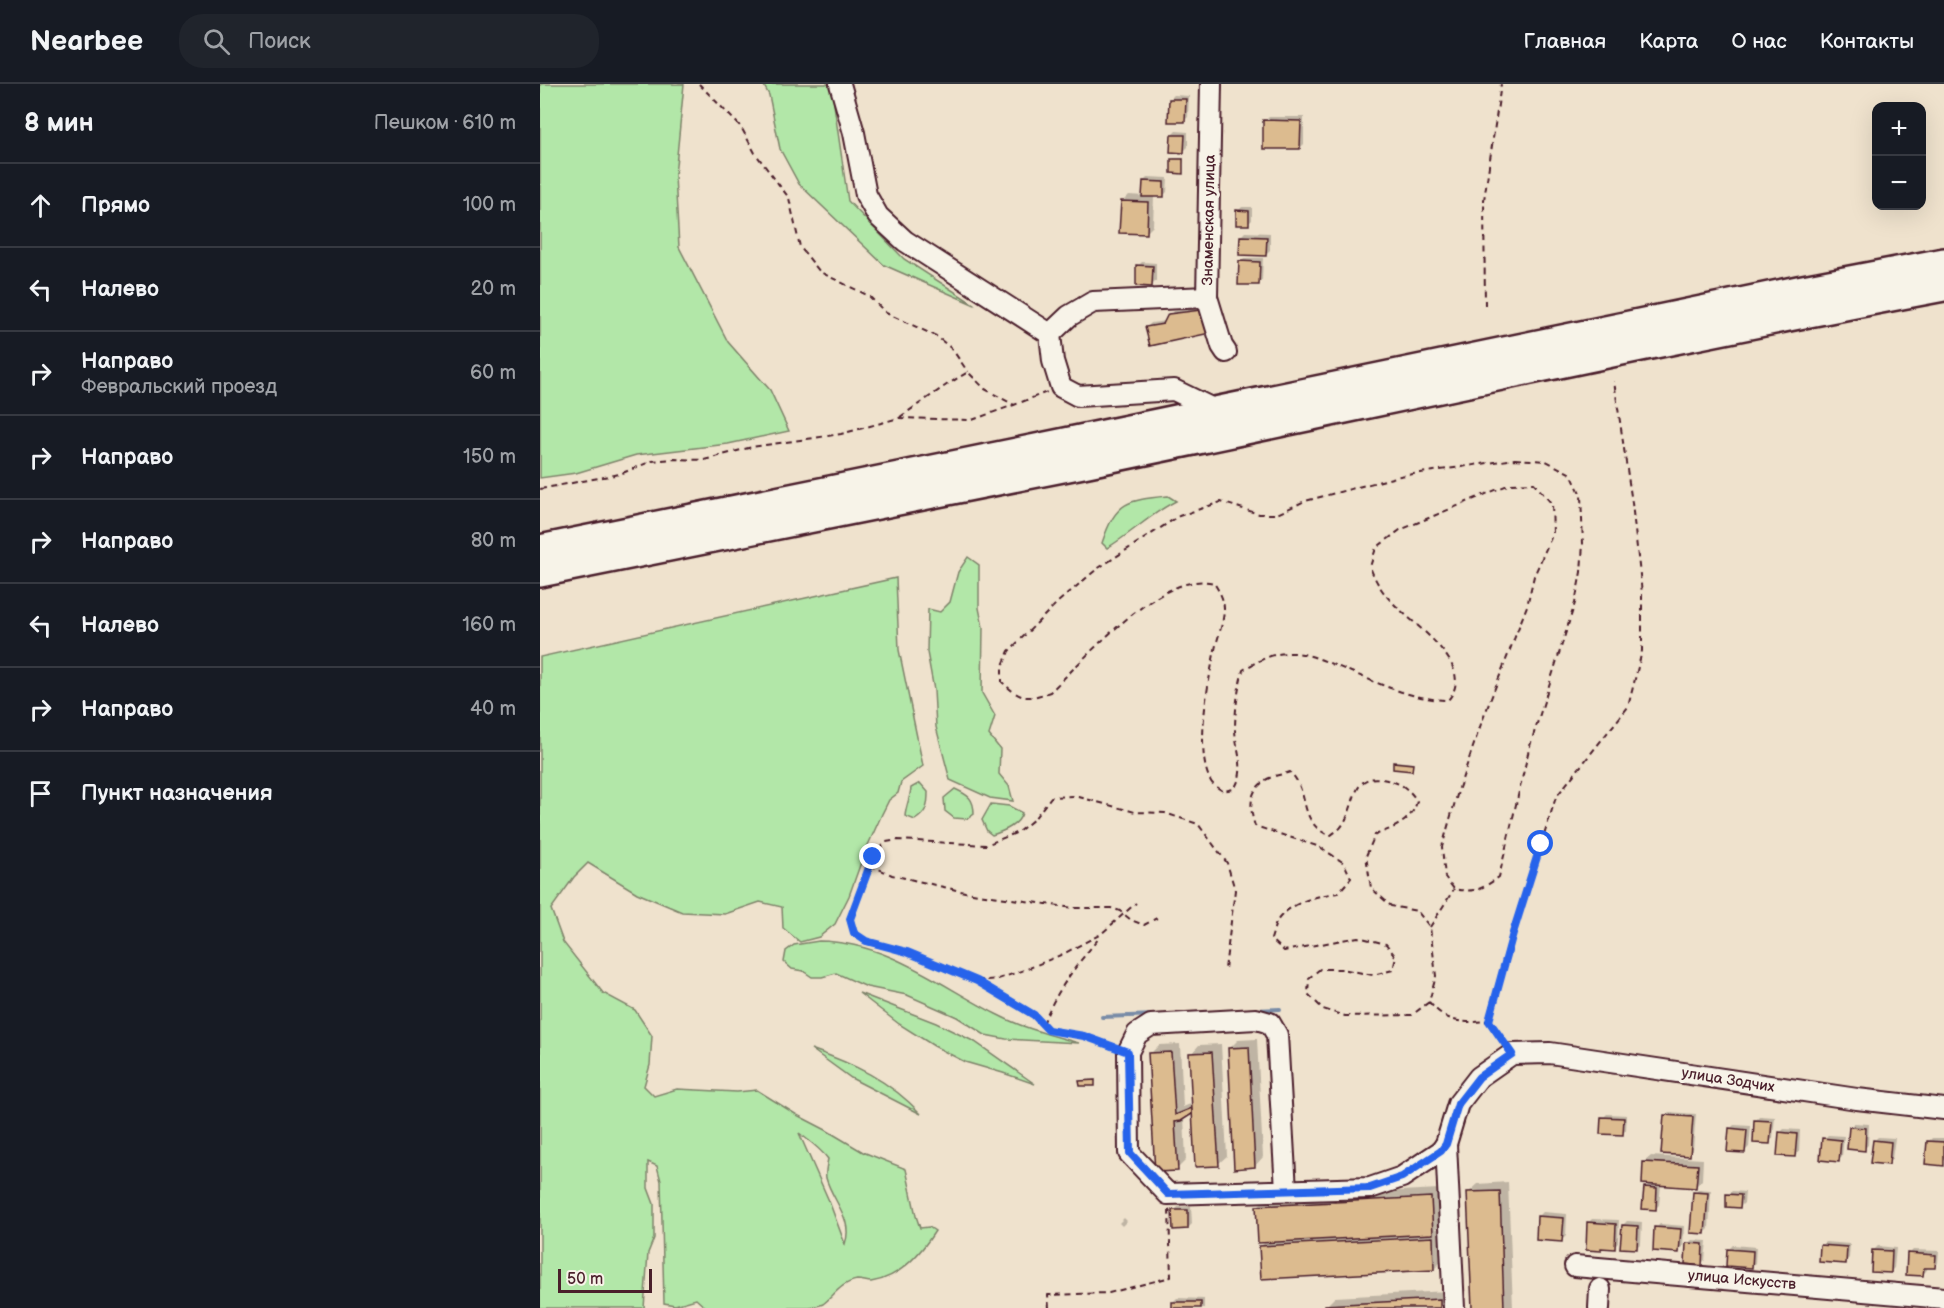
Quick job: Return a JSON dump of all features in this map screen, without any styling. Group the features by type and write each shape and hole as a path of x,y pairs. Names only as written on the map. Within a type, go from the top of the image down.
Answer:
{"highway":[{"path":"540,549 1798,290 1944,262"},
{"path":"540,573 720,535 1083,464 1806,313 1944,287"}],"street":[{"path":"840,84 854,133 866,195 878,216 905,241 1050,334"},
{"name":"Знаменская улица","path":"1211,84 1207,297 1222,346 1226,352"},
{"path":"1050,334 1069,316 1093,302 1207,297"},
{"path":"1050,334 1053,361 1061,387 1078,396 1174,390 1217,411"},
{"path":"1286,1190 1277,1035 1270,1023 1256,1019 1151,1025 1137,1034 1128,1052 1130,1153 1168,1194 1370,1188 1402,1177 1441,1151 1446,1144 1458,1104 1479,1077 1512,1054"},
{"name":"улица Зодчих","path":"1512,1054 1550,1053 1857,1100 1944,1109"},
{"path":"1446,1144 1454,1308"},
{"name":"улица Искусств","path":"1575,1266 1944,1298"}],"path":[{"path":"699,84 741,127 755,153 789,198 800,247 820,272 869,296 886,313 936,336 952,349 968,372 985,389 1014,405"},
{"path":"1485,306 1484,200 1501,84"},
{"path":"899,418 968,372"},
{"path":"1489,1021 1513,933 1556,797 1628,707 1642,651 1642,593 1632,503 1614,381"},
{"path":"540,489 620,474 652,461 704,460 752,447 841,434 899,418 972,420 1061,387"},
{"path":"1515,459 1546,461 1571,474 1581,495 1583,519 1581,572 1575,603 1529,749 1499,878 1483,889 1469,892 1454,889 1445,877 1442,847 1480,724 1527,606 1534,576 1553,533 1552,504 1534,483 1510,484 1400,530 1376,548 1370,567 1378,585 1391,602 1449,656 1456,675 1455,691 1448,700 1414,696 1306,654 1283,653 1263,658 1243,670 1238,689 1235,732 1241,770 1240,779 1234,789 1224,791 1213,784 1207,770 1204,749 1204,710 1224,610 1221,595 1214,583 1202,580 1186,583 1146,603 1050,692 1033,698 1016,696 1002,682 1002,668 1009,651 1058,602 1097,569 1179,516 1200,508 1221,502 1259,514 1277,514 1305,501 1400,476 1515,459"},
{"path":"1290,772 1300,782 1307,815 1318,830 1330,836 1341,827 1351,807 1357,787 1365,781 1375,777 1399,783 1411,791 1417,801 1414,813 1395,827 1375,836 1366,856 1371,888 1390,906 1417,911 1430,927 1436,976 1429,1002 1412,1015 1345,1016 1323,1009 1308,994 1309,978 1320,969 1342,969 1373,975 1393,970 1396,957 1386,944 1358,937 1284,951 1271,939 1277,920 1296,904 1318,895 1338,893 1351,878 1344,863 1320,847 1255,826 1250,812 1254,792 1263,781 1290,772"},
{"path":"1128,1052 1084,1036 1048,1030 1034,1015 977,981 907,952 866,941 854,933 850,919 873,857 886,842 898,840 986,845 1018,832 1034,819 1051,797 1075,796 1135,812 1165,813 1198,824 1227,863 1235,890 1225,969"},
{"path":"870,866 892,875 965,892 1073,908 1111,908 1144,925 1157,918"},
{"path":"1430,927 1454,889"},
{"path":"1043,1024 1064,984 1101,934 1136,903"},
{"path":"977,981 998,979 1027,969 1101,934"},
{"path":"1429,1002 1440,1015 1463,1023 1489,1021"},
{"path":"1489,1021 1512,1054"},
{"path":"1049,1308 1048,1295 1109,1293 1171,1277 1168,1194"}],"green space":[{"path":"540,84 684,84 675,176 679,247 728,342 770,390 789,431 728,444 636,455 576,473 540,478"},
{"path":"763,84 831,84 848,201 904,259 975,305 884,265 799,184 780,149 769,95"},
{"path":"1168,496 1176,501 1107,548 1102,543 1112,518 1125,505 1142,499"},
{"path":"968,557 979,565 979,608 983,627 982,693 995,716 989,735 1000,749 999,774 1009,786 1013,801 990,798 950,780 936,727 934,690 927,652 928,609 940,612 950,602 958,572"},
{"path":"896,578 899,650 923,766 901,782 898,793 889,800 835,924 819,937 800,942 783,928 782,907 760,902 725,914 682,912 637,893 588,863 574,877 551,909 563,942 603,993 635,1010 652,1036 650,1065 644,1086 654,1096 677,1089 737,1092 757,1090 863,1152 906,1169 920,1228 929,1227 935,1231 916,1256 900,1270 881,1280 851,1282 823,1304 810,1308 706,1308 696,1299 675,1305 664,1303 661,1181 657,1166 648,1162 648,1188 654,1204 654,1238 648,1253 644,1308 540,1308 540,657","holes":["799,1133 828,1159 826,1178 845,1218 847,1227 845,1244"]},
{"path":"920,783 928,792 928,801 922,814 915,820 905,816 911,788"},
{"path":"955,789 967,795 973,804 974,814 967,819 954,818 945,811 944,798"},
{"path":"991,804 1009,806 1022,813 1014,824 992,835 987,831 982,820"},
{"path":"819,941 844,943 890,957 1006,1019 1079,1043 1006,1039 985,1035 957,1017 907,995 867,987 836,973 812,977 803,971 792,969 784,962 786,951 794,945"},
{"path":"859,993 936,1023 975,1042 1035,1084 965,1062 934,1046 899,1024"},
{"path":"811,1049 870,1074 909,1102 921,1114 851,1078"}],"building":[{"path":"1169,99 1186,99 1185,122 1168,122"},
{"path":"1263,120 1301,121 1300,149 1263,149"},
{"path":"1171,135 1185,135 1184,153 1170,152"},
{"path":"1171,159 1183,159 1183,174 1171,173"},
{"path":"1143,181 1164,182 1164,197 1142,197"},
{"path":"1121,201 1148,202 1147,234 1119,233"},
{"path":"1236,210 1249,211 1249,225 1236,225"},
{"path":"1240,236 1267,237 1266,256 1239,255"},
{"path":"1239,261 1260,262 1259,285 1238,285"},
{"path":"1136,265 1153,266 1152,287 1136,286"},
{"path":"1201,310 1210,333 1150,346 1145,327 1163,324 1168,314"},
{"path":"1393,762 1413,764 1412,771 1393,769"},
{"path":"1249,1047 1255,1167 1234,1169 1228,1048"},
{"path":"1171,1052 1175,1115 1192,1108 1192,1114 1175,1122 1178,1171 1155,1172 1148,1053"},
{"path":"1212,1052 1219,1166 1195,1167 1189,1053"},
{"path":"1095,1080 1095,1086 1080,1086 1079,1081"},
{"path":"1664,1115 1693,1117 1690,1156 1661,1154"},
{"path":"1601,1117 1624,1118 1623,1135 1600,1134"},
{"path":"1754,1120 1772,1121 1770,1144 1753,1143"},
{"path":"1849,1127 1866,1128 1865,1151 1847,1149"},
{"path":"1729,1128 1747,1130 1745,1153 1727,1152"},
{"path":"1779,1132 1797,1134 1795,1157 1777,1156"},
{"path":"1822,1138 1841,1140 1839,1162 1820,1160"},
{"path":"1873,1140 1891,1142 1889,1165 1870,1163"},
{"path":"1927,1141 1944,1142 1944,1166 1925,1164"},
{"path":"1643,1162 1698,1165 1696,1188 1642,1184"},
{"path":"1644,1187 1657,1188 1656,1210 1642,1209"},
{"path":"1500,1191 1504,1308 1472,1308 1467,1192"},
{"path":"1693,1192 1708,1193 1705,1234 1690,1233"},
{"path":"1726,1194 1741,1195 1740,1208 1726,1207"},
{"path":"1431,1197 1433,1234 1258,1243 1256,1206"},
{"path":"1172,1210 1188,1210 1188,1229 1173,1230"},
{"path":"1537,1216 1564,1218 1562,1242 1536,1240"},
{"path":"1587,1222 1616,1224 1615,1249 1586,1250"},
{"path":"1622,1225 1638,1226 1637,1249 1620,1248"},
{"path":"1654,1227 1681,1229 1679,1253 1653,1251"},
{"path":"1433,1237 1434,1270 1261,1279 1259,1246"},
{"path":"1686,1243 1703,1244 1702,1266 1685,1264"},
{"path":"1820,1245 1847,1247 1846,1264 1819,1262"},
{"path":"1727,1249 1753,1251 1752,1268 1726,1266"},
{"path":"1872,1250 1892,1251 1891,1273 1871,1272"},
{"path":"1907,1253 1936,1255 1935,1268 1924,1268 1923,1276 1906,1275"},
{"path":"1440,1299 1440,1308 1325,1308 1325,1305"},
{"path":"1172,1302 1201,1302 1201,1308 1172,1308"}],"waterway":[{"path":"1256,1010 1280,1009"},
{"path":"1102,1017 1156,1015"}],"route":[{"path":"873,857 850,919 854,933 866,941 907,952 977,981 1034,1015 1048,1030 1084,1036 1128,1052 1130,1153 1168,1194 1370,1188 1402,1177 1441,1151 1446,1144 1458,1104 1479,1077 1512,1054 1489,1021 1541,844"}]}
